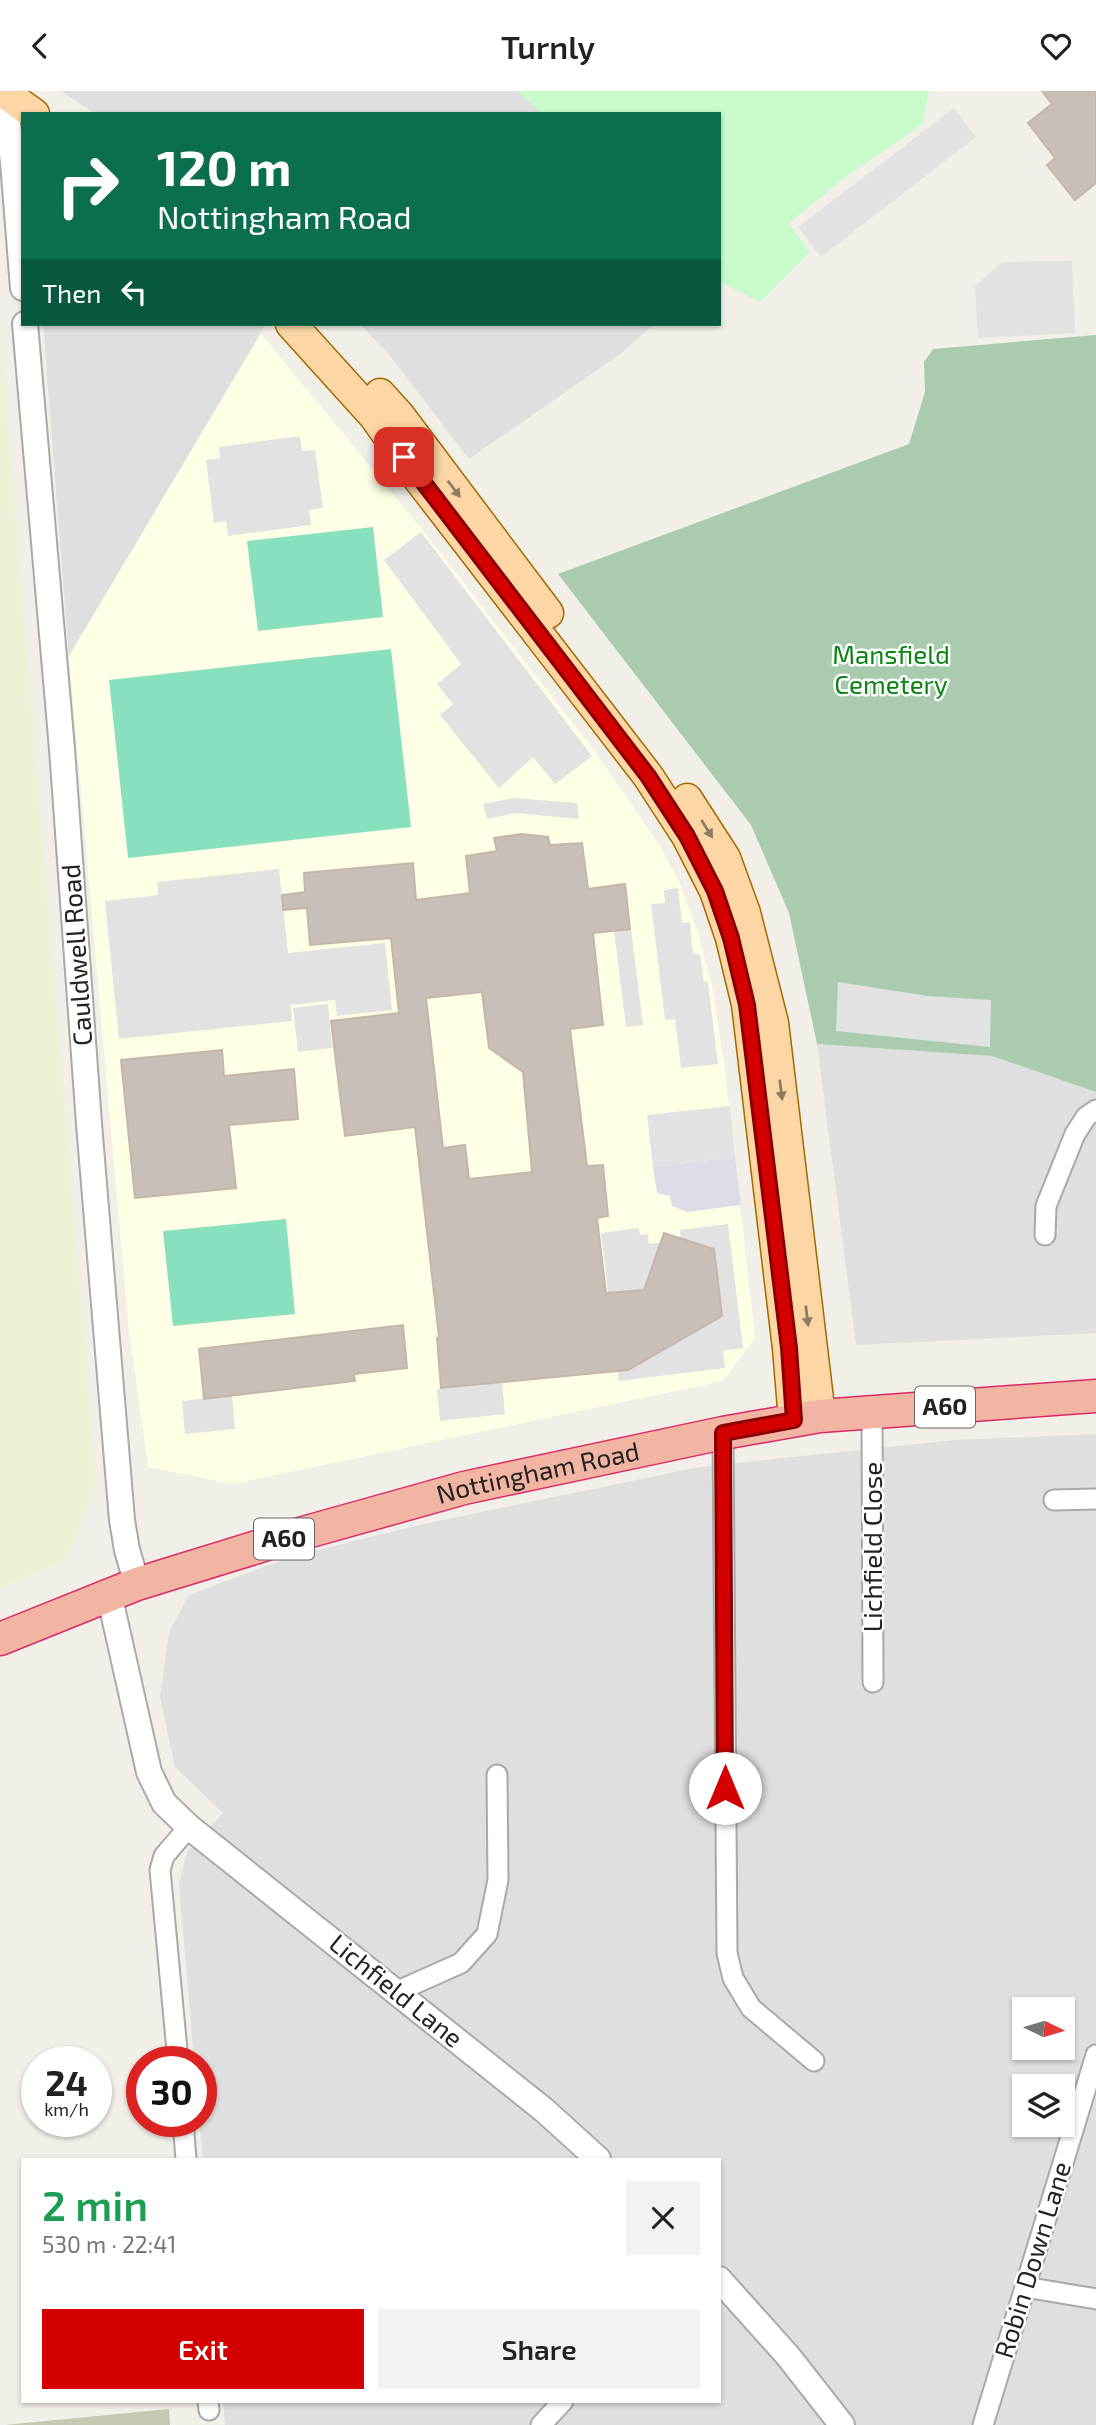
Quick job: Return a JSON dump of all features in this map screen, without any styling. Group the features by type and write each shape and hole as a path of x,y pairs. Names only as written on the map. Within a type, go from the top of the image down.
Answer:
{"highway":[{"name":"Nottingham Road","path":"0,1639 123,1589 296,1535 464,1488 807,1418 872,1411 1096,1397"}],"main road":[{"path":"3,92 31,112"},
{"path":"293,326 375,417 426,488 648,776 687,836 715,891 731,938 747,1005 789,1348 807,1418"},
{"path":"319,326 399,415 693,807 725,858 745,913 773,1023 807,1418"}],"street":[{"path":"3,92 13,162 21,263"},
{"name":"Cauldwell Road","path":"25,326 62,749 122,1520 127,1550 123,1589 149,1772 164,1803 189,1827"},
{"path":"1045,1235 1046,1206 1075,1134 1086,1117 1096,1110"},
{"name":"Lichfield Close","path":"872,1411 873,1682"},
{"path":"723,1433 727,1953 733,1978 751,2008 814,2061"},
{"path":"1054,1500 1096,1499"},
{"path":"396,1992 461,1963 486,1934 498,1880 497,1775"},
{"path":"177,2046 160,1870 163,1856 189,1827"},
{"name":"Lichfield Lane","path":"189,1827 544,2110 597,2158"},
{"name":"Robin Down Lane","path":"983,2425 1095,2063"},
{"path":"184,2137 186,2158"},
{"path":"721,2281 788,2355 842,2425"},
{"path":"1025,2287 1096,2299"},
{"path":"541,2425 561,2403"}],"shaded area":[{"path":"61,91 518,91 540,112 93,112"},
{"path":"954,108 976,137 821,257 798,227"},
{"path":"1072,261 1075,333 978,338 975,286 1002,262"},
{"path":"0,326 96,1484 67,1561 0,1588"},
{"path":"43,326 265,326 69,656"},
{"path":"362,326 652,326 623,352 469,459 390,356"},
{"path":"261,334 420,527 593,749 660,846 681,886 698,933 712,987 724,1062 755,1338 723,1381 232,1484 148,1467 128,1322 69,656"},
{"path":"300,436 302,451 315,450 323,508 309,510 311,525 228,536 226,521 214,523 206,460 220,458 219,447"},
{"path":"421,532 592,756 555,784 533,757 499,788 440,715 453,704 437,684 461,664 384,560"},
{"path":"514,798 577,803 579,819 516,813 487,819 483,804"},
{"path":"279,869 288,953 385,943 392,1010 337,1016 335,1000 291,1005 292,1021 119,1039 105,901 158,895 157,882"},
{"path":"678,888 682,923 690,922 693,954 700,954 704,982 708,982 718,1064 681,1068 675,1019 665,1020 651,904 665,903 664,890"},
{"path":"631,929 643,1025 626,1027 614,931"},
{"path":"838,982 928,996 991,1000 990,1047 836,1031"},
{"path":"328,1004 332,1048 298,1052 293,1008"},
{"path":"817,1044 992,1056 1096,1092 1096,1333 856,1345"},
{"path":"730,1106 735,1157 653,1167 647,1115"},
{"path":"735,1157 741,1205 687,1212 672,1206 670,1196 657,1193 653,1167"},
{"path":"728,1224 743,1348 723,1351 725,1368 619,1381 601,1233 639,1228 640,1235 648,1234 649,1244 681,1240 680,1230"},
{"path":"502,1382 505,1414 440,1421 437,1389"},
{"path":"232,1395 235,1429 185,1434 182,1401"},
{"path":"1096,1434 1096,2425 225,2425 223,2403 721,2403 721,2158 203,2158 201,2137 217,2137 217,2046 193,2046 179,1884 187,1852 223,1813 175,1767 160,1697 169,1632 189,1595 290,1557 419,1525 699,1467 955,1440"},
{"path":"169,2409 170,2425 5,2425"}],"green space":[{"path":"518,91 929,91 923,124 847,176 789,223 810,252 760,302 721,282 721,112 540,112"},
{"name":"Mansfield Cemetery","path":"1096,335 1096,1092 992,1056 817,1044 789,913 751,825 558,574 909,444 925,392 924,362 933,349"},
{"path":"373,527 383,617 258,631 247,541"},
{"path":"391,649 411,827 128,858 109,680"},
{"path":"286,1219 295,1314 173,1326 163,1231"}],"building":[{"path":"1042,91 1096,91 1096,183 1075,200 1047,165 1055,158 1028,123 1052,104"},
{"path":"521,834 548,837 550,845 582,843 588,889 625,884 630,929 593,933 603,1025 570,1029 587,1166 603,1165 608,1216 597,1218 606,1293 644,1290 664,1233 714,1249 722,1316 628,1370 441,1388 439,1337 415,1127 345,1136 331,1021 399,1013 391,938 310,945 307,908 283,910 282,895 305,892 304,873 413,863 416,900 470,893 466,856 497,851 494,838","holes":["482,992 489,1048 523,1072 532,1172 469,1179 465,1145 443,1148 426,998"]},
{"path":"222,1050 224,1076 294,1069 298,1119 229,1125 236,1188 135,1198 121,1060"},
{"path":"403,1325 407,1368 354,1374 355,1381 204,1399 199,1349"}],"route":[{"path":"404,457 648,776 687,836 715,891 731,938 747,1005 789,1348 794,1420 723,1433 725,1788"}]}
